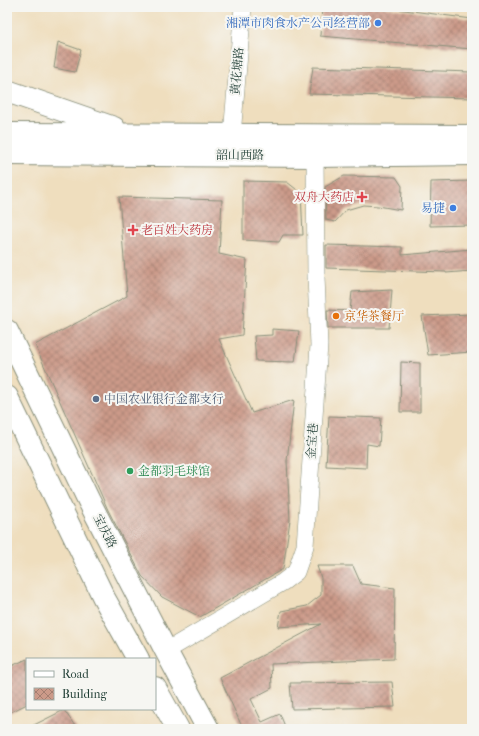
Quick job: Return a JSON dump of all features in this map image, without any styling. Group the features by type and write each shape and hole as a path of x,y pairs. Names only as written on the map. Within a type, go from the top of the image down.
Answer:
{"main road":[{"path":"7,91 132,134"},
{"name":"韶山西路","path":"7,134 472,136"},
{"name":"韶山西路","path":"7,154 315,156 472,154"},
{"name":"宝庆路","path":"7,331 89,501 208,729"},
{"path":"7,397 104,598 137,658"},
{"path":"156,690 178,729"}],"street":[{"name":"黄花塘路","path":"232,135 243,7"},
{"name":"金宝巷","path":"166,651 283,582 296,572 305,546 319,345 316,277 315,156"}],"building":[{"path":"322,7 382,7 472,19 472,49 320,36"},
{"path":"58,42 81,50 75,72 54,68"},
{"path":"313,67 472,72 472,98 309,94"},
{"path":"344,176 396,177 402,186 401,210 363,205 346,210 335,222 326,220 325,187"},
{"path":"243,181 287,182 301,193 303,235 283,235 279,242 243,240"},
{"path":"472,181 472,225 430,226 431,182"},
{"path":"119,197 222,200 219,254 247,260 242,335 219,339 252,413 294,400 287,461 290,520 283,569 200,617 162,597 142,576 108,510 35,345 127,296"},
{"path":"326,245 402,247 402,255 472,249 472,271 446,273 326,268"},
{"path":"392,290 389,328 328,328 327,310 350,311 352,292"},
{"path":"472,314 472,352 428,355 422,316"},
{"path":"272,329 299,331 295,362 256,361 254,336 272,335"},
{"path":"401,362 420,363 420,412 400,412"},
{"path":"329,416 381,418 379,446 367,444 366,468 326,466"},
{"path":"317,566 353,566 361,584 395,588 394,659 271,664 272,688 251,699 262,722 280,714 286,729 243,729 220,678 321,624 278,627 281,611 307,606 321,595 321,578"},
{"path":"26,659 26,704 7,714 7,668"},
{"path":"392,682 395,707 292,709 290,683"},
{"path":"64,710 77,729 26,729"}],"place":[{"name":"湘潭市肉食水产公司经营部","path":"378,23"},
{"name":"双舟大药店","path":"362,197"},
{"name":"易捷","path":"453,208"},
{"name":"老百姓大药房","path":"133,230"},
{"name":"京华茶餐厅","path":"336,316"},
{"name":"中国农业银行金都支行","path":"96,399"},
{"name":"金都羽毛球馆","path":"130,471"}]}
